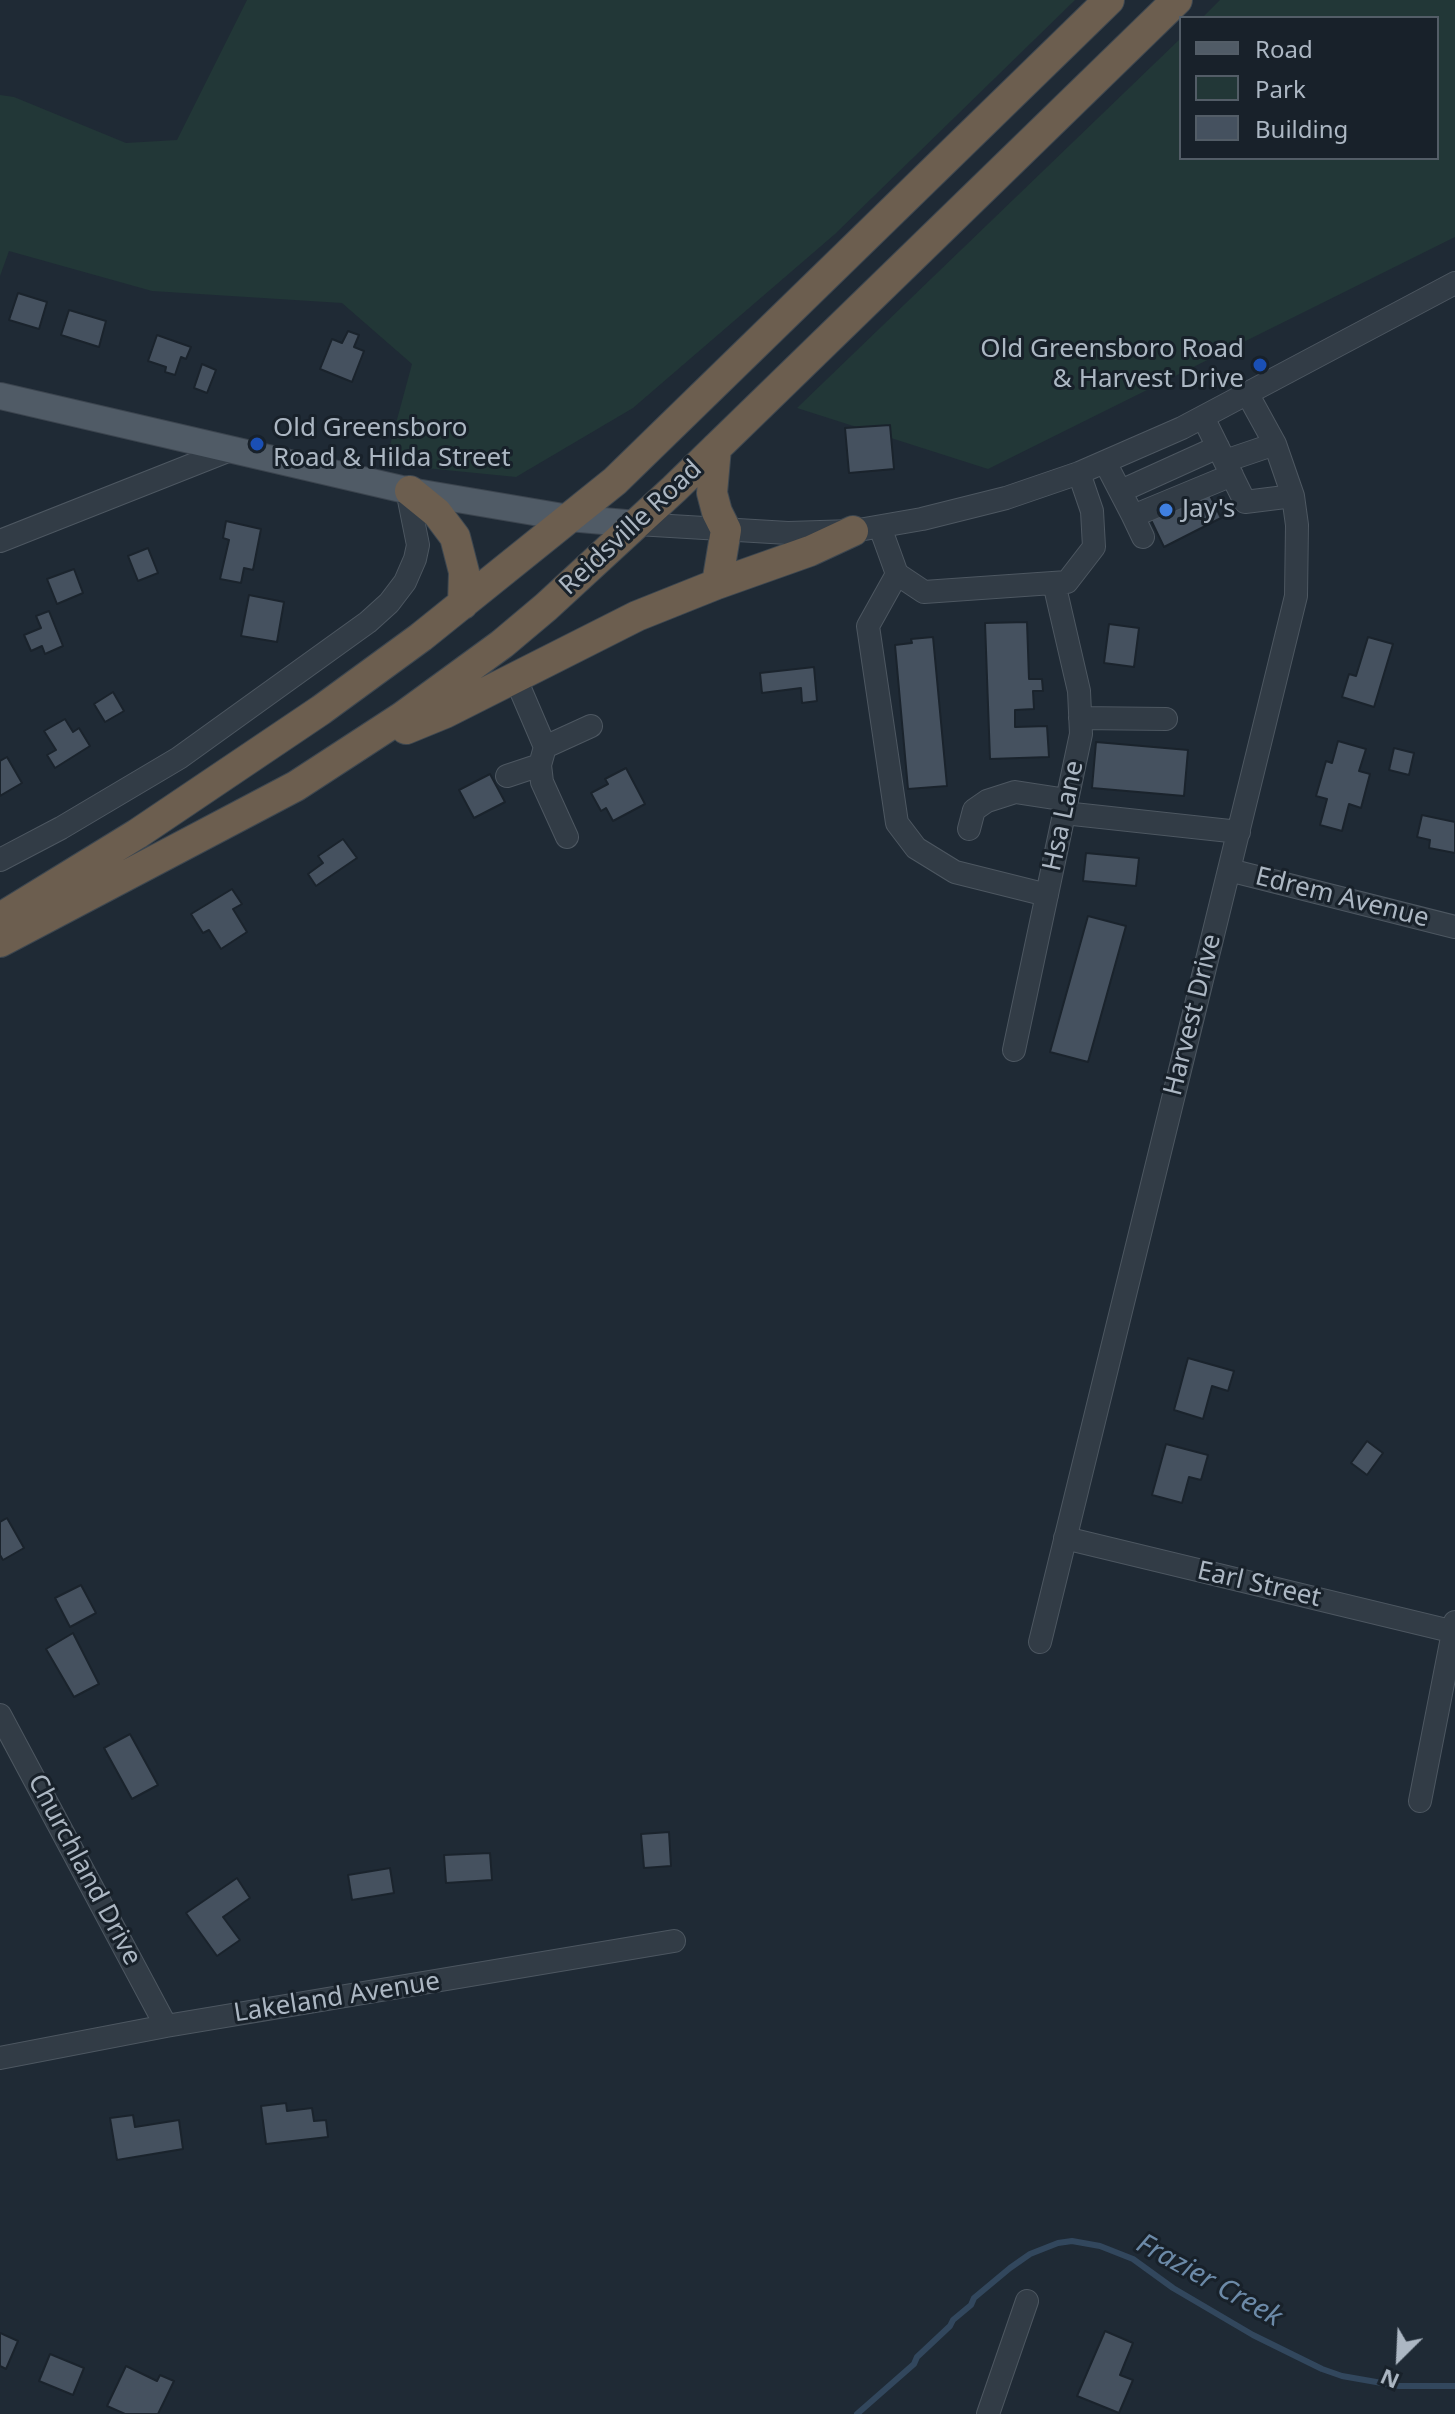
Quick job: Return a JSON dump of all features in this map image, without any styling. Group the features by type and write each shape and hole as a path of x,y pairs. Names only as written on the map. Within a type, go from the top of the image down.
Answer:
{"highway":[{"name":"Reidsville Road","path":"0,918 137,834 372,674 615,481 1109,0"},
{"name":"Reidsville Road","path":"0,942 239,818 349,753 502,644 637,524 1177,0"},
{"path":"716,448 712,493 726,530 717,584"},
{"path":"408,491 437,513 455,537 464,572 463,604"},
{"path":"349,753 445,713 637,616 866,529"}],"main road":[{"path":"0,396 408,491 569,518 637,524"}],"street":[{"path":"637,524 788,533 866,529 967,509 1079,473 1203,417 1455,283"},
{"name":"Harvest Drive","path":"1040,1642 1296,596 1297,525 1293,496 1275,444 1247,393"},
{"path":"1203,417 1245,502 1293,496"},
{"path":"1121,491 1275,444"},
{"path":"0,541 230,450"},
{"path":"1133,516 1225,461"},
{"path":"1105,462 1143,537"},
{"path":"866,529 897,574 924,592 1067,582 1094,547 1092,511 1079,473"},
{"path":"0,860 179,758 368,622 389,603 405,582 415,559 418,545 408,491"},
{"path":"897,574 868,626 897,823 916,848 955,872 1047,895"},
{"name":"Hsa Lane","path":"1014,1050 1081,734 1079,691 1054,583"},
{"path":"515,677 543,756 542,782 567,837"},
{"path":"1080,718 1166,719"},
{"path":"507,776 591,726"},
{"path":"969,829 974,810 987,801 1015,792 1066,807 1239,832"},
{"name":"Edrem Avenue","path":"1229,870 1455,927"},
{"name":"Earl Street","path":"1065,1538 1454,1628"},
{"path":"1420,1801 1454,1628"},
{"name":"Churchland Drive","path":"0,1715 166,2026"},
{"name":"Lakeland Avenue","path":"0,2058 166,2026 674,1941"},
{"path":"988,2414 1027,2301"}],"green space":[{"path":"247,0 1075,0 835,234 633,408 516,477 385,464 412,364 342,303 152,291 9,251 0,276 0,95 14,97 126,143 177,140"},
{"path":"1220,0 1455,0 1455,237 988,469 797,408 1179,40 1179,160 1439,160 1439,16 1204,16"}],"building":[{"path":"18,293 47,302 39,329 9,320"},
{"path":"69,310 106,321 99,347 61,335"},
{"path":"348,331 359,335 354,347 364,351 352,382 320,369 332,339 342,343"},
{"path":"157,335 191,347 186,359 181,357 175,375 165,372 166,367 148,361"},
{"path":"202,364 216,370 207,393 194,388"},
{"path":"890,425 894,469 849,473 845,428"},
{"path":"1208,491 1221,518 1164,547 1151,520"},
{"path":"226,521 261,529 253,570 244,568 241,583 220,579 229,540 223,538"},
{"path":"148,548 158,573 138,581 128,556"},
{"path":"74,569 83,593 57,604 47,579"},
{"path":"249,595 284,602 277,642 241,636"},
{"path":"49,611 63,646 45,654 42,646 31,651 24,635 41,628 36,616"},
{"path":"1027,622 1029,679 1042,679 1043,691 1033,691 1034,709 1015,710 1015,727 1047,726 1049,757 990,759 985,623"},
{"path":"1109,624 1139,628 1134,667 1104,663"},
{"path":"933,637 947,786 908,789 895,645 912,643 911,639"},
{"path":"1368,637 1393,644 1374,707 1342,697 1349,674 1356,676"},
{"path":"814,667 817,701 802,703 801,688 762,693 760,673"},
{"path":"113,692 124,711 105,722 94,704"},
{"path":"65,719 73,732 79,728 90,746 55,768 47,755 56,750 44,731"},
{"path":"1338,741 1366,749 1359,771 1370,774 1361,808 1349,804 1342,831 1320,825 1327,799 1316,796 1326,761 1332,763"},
{"path":"1096,742 1188,750 1184,796 1092,788"},
{"path":"1394,748 1414,753 1409,775 1389,770"},
{"path":"7,757 22,783 0,796 0,761"},
{"path":"626,768 645,804 613,821 606,808 601,811 591,793 608,784 605,779"},
{"path":"490,774 505,802 474,818 459,790"},
{"path":"1422,815 1455,822 1455,853 1429,848 1430,840 1417,837"},
{"path":"343,839 357,858 316,886 308,874 323,863 318,856"},
{"path":"1086,853 1139,858 1136,886 1083,881"},
{"path":"232,889 242,904 233,909 247,932 221,949 209,930 203,933 191,914"},
{"path":"1088,916 1126,926 1088,1062 1050,1052"},
{"path":"1188,1358 1234,1371 1228,1391 1212,1386 1203,1419 1174,1410"},
{"path":"1367,1441 1383,1453 1367,1475 1351,1463"},
{"path":"1166,1444 1208,1455 1201,1480 1189,1477 1182,1503 1152,1495"},
{"path":"7,1518 24,1548 3,1560 0,1555 0,1522"},
{"path":"81,1585 96,1613 70,1627 55,1598"},
{"path":"73,1633 99,1684 74,1697 46,1649"},
{"path":"130,1734 158,1785 132,1799 104,1748"},
{"path":"669,1832 671,1866 644,1868 641,1834"},
{"path":"490,1853 492,1880 446,1883 444,1855"},
{"path":"390,1868 394,1893 352,1900 348,1875"},
{"path":"237,1878 250,1898 223,1917 240,1940 217,1956 186,1913"},
{"path":"286,2103 287,2111 312,2108 314,2121 326,2120 328,2137 266,2144 261,2106"},
{"path":"133,2115 135,2127 179,2120 183,2149 117,2160 110,2118"},
{"path":"1105,2331 1133,2343 1120,2375 1133,2380 1119,2413 1077,2396"},
{"path":"0,2333 18,2341 6,2369 0,2366"},
{"path":"50,2354 84,2368 73,2395 39,2381"},
{"path":"126,2366 157,2381 160,2375 174,2381 158,2414 125,2414 107,2406"}],"waterway":[{"name":"Frazier Creek","path":"857,2414 914,2364 917,2357 971,2305 974,2298 1010,2268 1030,2254 1072,2241 1100,2246 1133,2259 1173,2288 1253,2335 1322,2369 1342,2376 1399,2386 1455,2386"}],"place":[{"name":"Old Greensboro Road & Harvest Drive","path":"1260,365"},
{"name":"Old Greensboro Road & Hilda Street","path":"257,444"},
{"name":"Jay's","path":"1166,510"}]}
